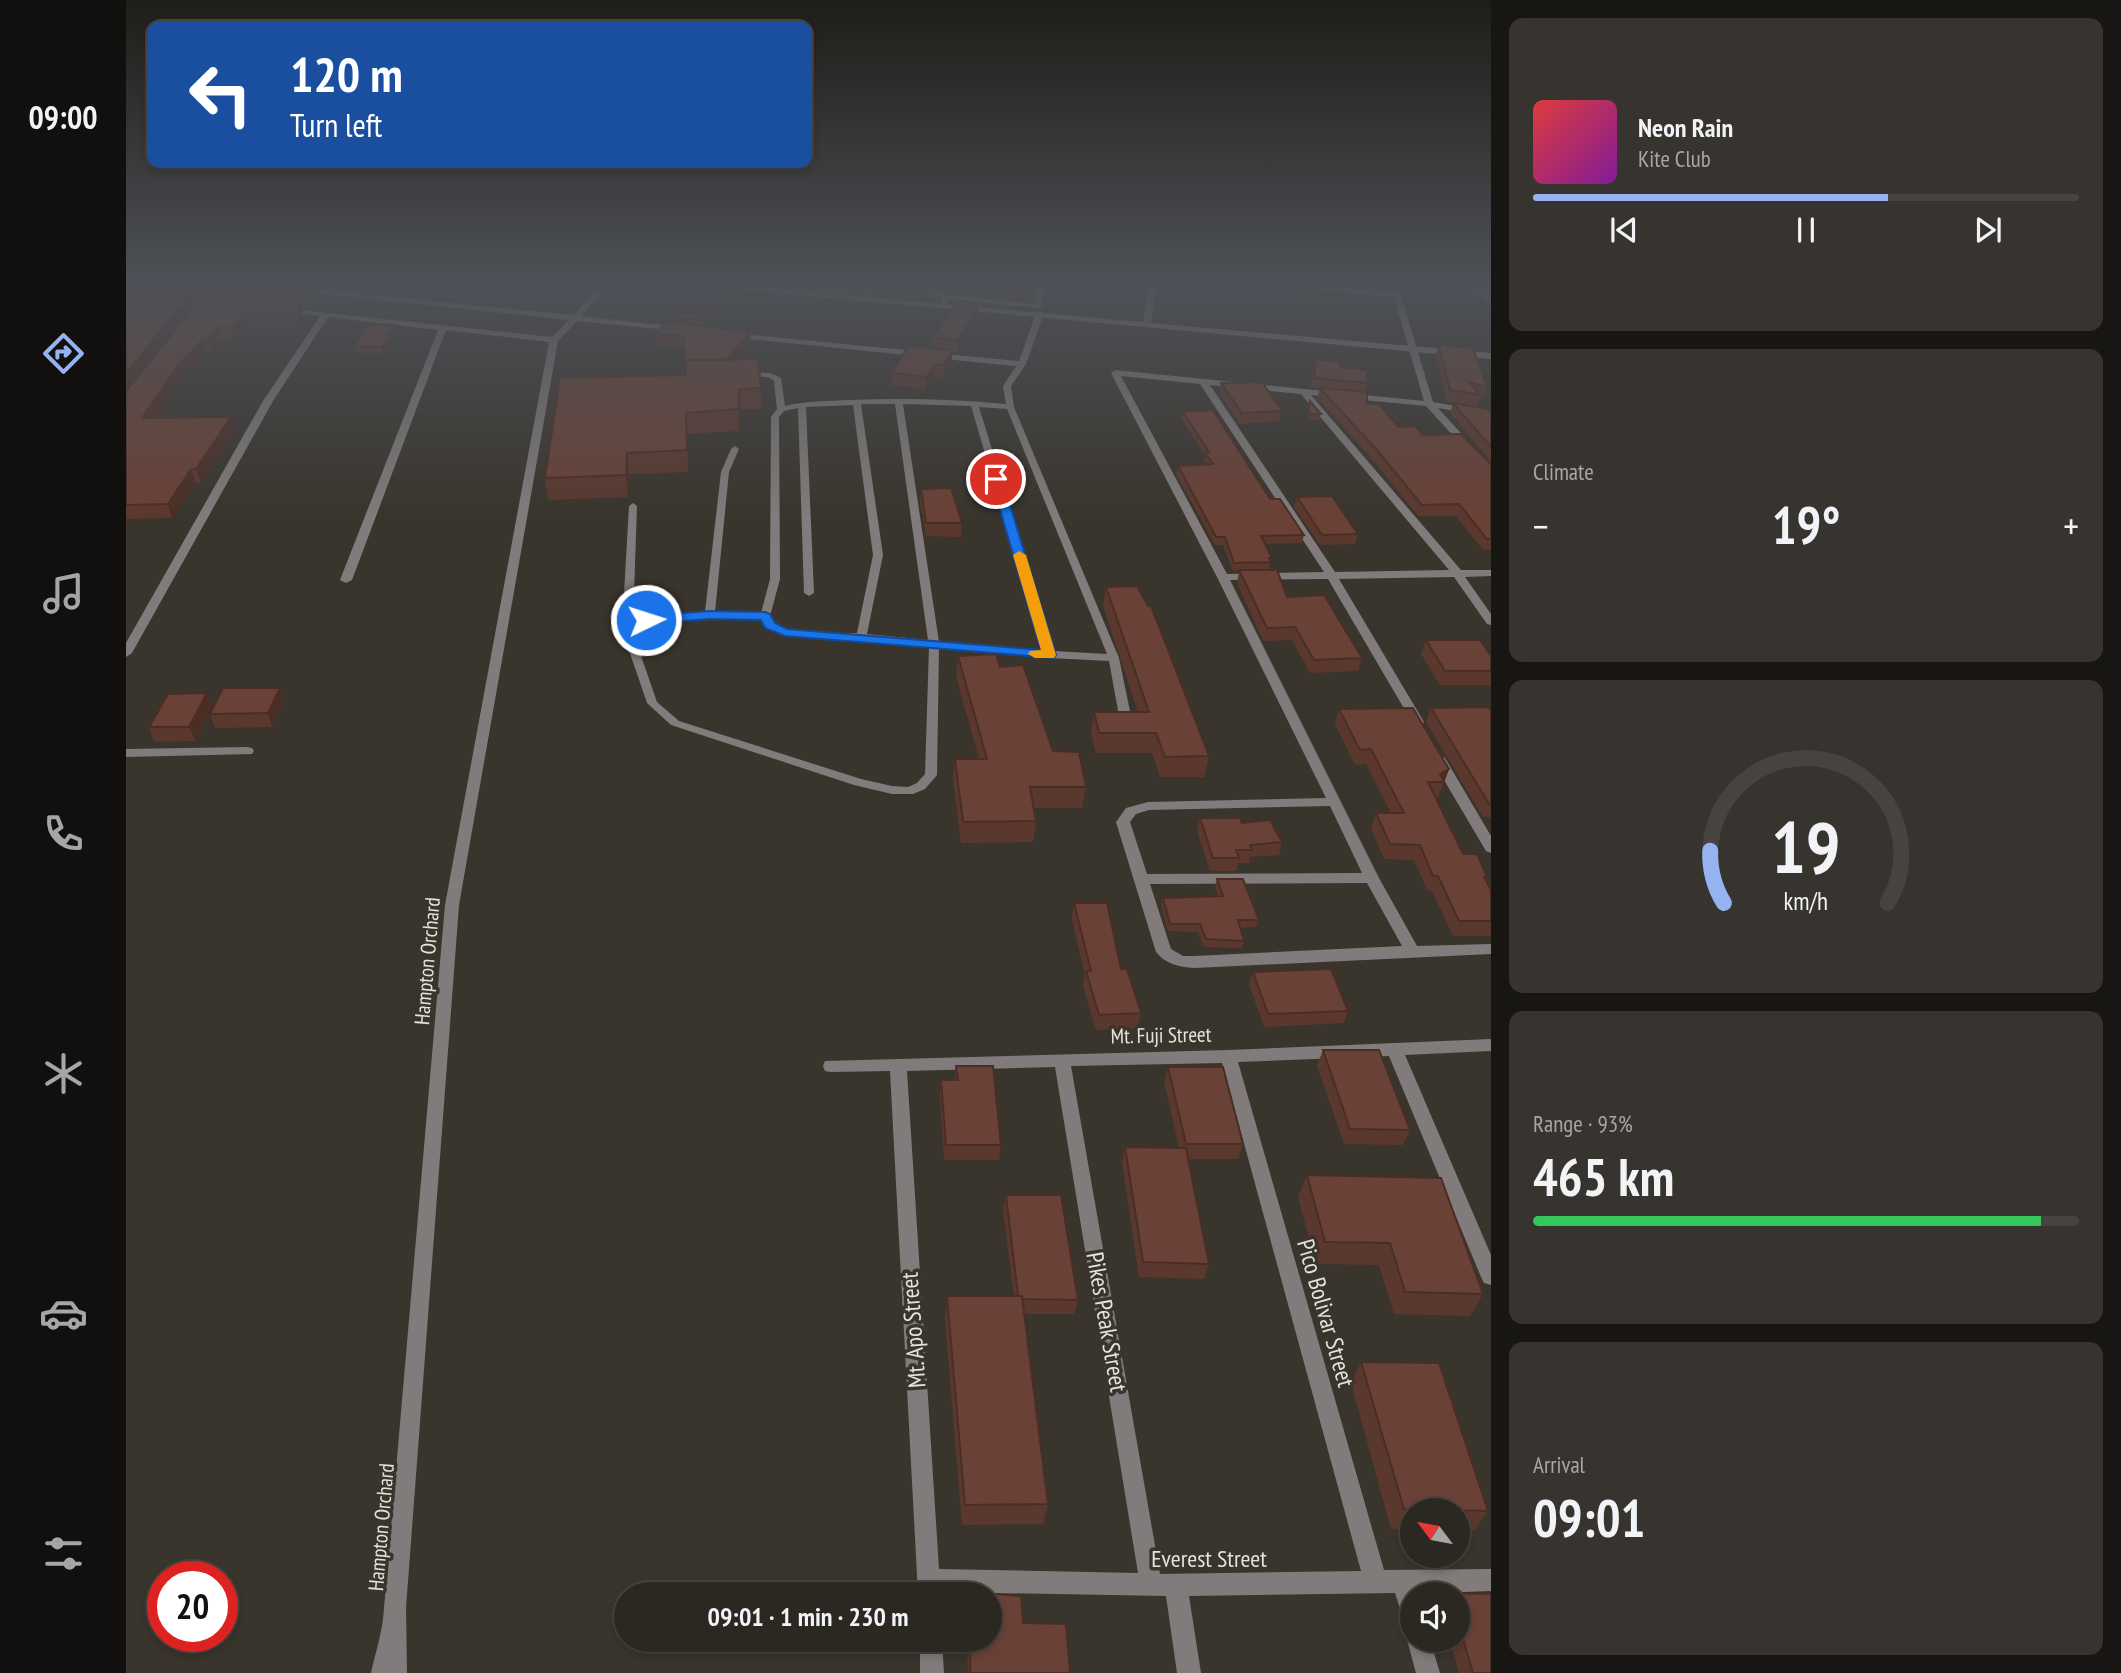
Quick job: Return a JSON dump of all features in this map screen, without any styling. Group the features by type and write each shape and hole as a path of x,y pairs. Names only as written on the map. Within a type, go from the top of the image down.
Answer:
{"street":[{"path":"126,653 268,401 294,361"},
{"path":"346,580 428,361"},
{"name":"Hampton Orchard","path":"395,1673 395,1608 452,905 550,361"},
{"path":"1002,361 1021,363"},
{"path":"1417,361 1429,404 1491,472"},
{"path":"1412,950 1372,878 1223,578 1115,373 1429,404 1491,415"},
{"path":"1204,383 1333,577 1422,730"},
{"path":"1304,392 1458,574 1491,622"},
{"path":"1223,578 1491,573"},
{"path":"1429,742 1491,848"},
{"path":"126,753 247,751"},
{"path":"1336,802 1148,806 1131,811 1122,822 1164,952 1180,961 1491,949"},
{"path":"1141,879 1372,878"},
{"name":"Mt. Fuji Street","path":"831,1066 1228,1056 1491,1045"},
{"path":"1394,1048 1491,1277"},
{"name":"Pico Bolivar Street","path":"1228,1056 1376,1583"},
{"name":"Pikes Peak Street","path":"1062,1060 1151,1585"},
{"name":"Mt. Apo Street","path":"898,1066 928,1582"},
{"name":"Everest Street","path":"1433,1582 1491,1580"},
{"name":"Everest Street","path":"1002,1586 1400,1583"},
{"path":"1175,1584 1189,1673"},
{"path":"383,1673 395,1608"},
{"path":"931,1652 932,1673"},
{"path":"1422,1652 1428,1673"}],"lane":[{"path":"1021,363 1007,386 1010,407 1114,658 1125,716"},
{"path":"731,375 770,375 778,380 781,408 775,416 775,579 765,616 770,626 785,632 861,637 934,646 1114,658"},
{"path":"781,408 857,402 974,403 1010,407"},
{"path":"857,402 878,555 861,637"},
{"path":"633,506 629,594 624,621 652,702 675,723 858,782 909,791 921,786 931,775 934,646 899,402"},
{"path":"974,403 1049,655"},
{"path":"802,405 809,593"},
{"path":"710,615 725,472 735,449"},
{"path":"624,621 710,615 765,616"}],"building":[{"path":"126,361 136,361 126,374"},
{"path":"151,361 183,361 142,418 231,417 196,469 191,469 168,504 126,505 126,392"},
{"path":"685,361 758,361 761,388 739,389 738,409 686,413 687,450 627,453 626,475 545,478 560,378 686,375"},
{"path":"899,361 946,361 944,365 934,364 927,377 892,373"},
{"path":"1316,361 1341,362 1340,367 1367,370 1367,383 1314,378"},
{"path":"1443,361 1478,361 1487,387 1469,382 1481,395 1450,390"},
{"path":"1262,382 1282,411 1242,413 1221,383"},
{"path":"1320,388 1367,392 1367,404 1379,404 1398,427 1415,426 1423,435 1461,434 1491,464 1491,539 1487,539 1459,504 1422,505 1376,449"},
{"path":"1310,401 1321,414 1308,414"},
{"path":"1453,403 1491,410 1491,447"},
{"path":"1213,410 1270,499 1280,499 1304,535 1261,536 1272,558 1269,558 1271,562 1234,563 1225,537 1216,537 1178,466 1213,464 1205,453 1209,452 1183,412"},
{"path":"951,488 962,523 926,523 921,489"},
{"path":"1332,496 1358,534 1322,535 1297,497"},
{"path":"1239,570 1277,570 1287,597 1324,595 1362,658 1314,660 1295,627 1267,628"},
{"path":"1137,586 1148,606 1151,606 1209,756 1165,757 1156,733 1099,733 1094,712 1149,712 1106,587"},
{"path":"1426,640 1480,640 1491,656 1491,671 1445,671"},
{"path":"996,654 1000,667 1023,665 1053,751 1079,752 1086,787 1030,787 1036,821 963,822 955,759 987,759 958,656"},
{"path":"223,688 280,688 268,713 210,714"},
{"path":"207,693 189,727 149,727 168,694"},
{"path":"1488,707 1491,711 1491,804 1431,708"},
{"path":"1413,708 1449,769 1440,774 1444,782 1428,782 1463,854 1477,854 1491,890 1491,921 1459,921 1438,876 1433,876 1420,845 1390,844 1376,813 1404,813 1371,749 1360,750 1339,709"},
{"path":"1200,818 1240,818 1242,823 1270,820 1282,842 1250,845 1252,850 1236,850 1239,858 1213,858"},
{"path":"1217,879 1243,879 1259,920 1238,920 1244,941 1206,939 1200,924 1170,924 1163,898 1223,896"},
{"path":"1074,903 1107,903 1121,969 1127,969 1141,1013 1099,1015 1086,971 1091,971"},
{"path":"1331,969 1348,1011 1268,1014 1253,972"},
{"path":"1323,1050 1379,1050 1410,1130 1350,1129"},
{"path":"956,1066 993,1066 1001,1145 946,1145 941,1080 958,1080"},
{"path":"1168,1067 1223,1067 1243,1144 1186,1144"},
{"path":"1125,1147 1186,1148 1209,1264 1143,1262"},
{"path":"1307,1175 1441,1178 1483,1294 1405,1292 1390,1243 1325,1242"},
{"path":"1006,1195 1061,1195 1078,1300 1022,1299 1022,1296 1018,1296"},
{"path":"947,1296 1022,1296 1048,1504 965,1505"},
{"path":"1361,1362 1439,1363 1488,1511 1470,1511 1470,1498 1401,1498"},
{"path":"1470,1594 1491,1594 1491,1673 1473,1673 1467,1652 1470,1652"},
{"path":"1002,1595 1021,1596 1023,1623 1066,1624 1070,1673 970,1673 970,1652 1002,1652"}],"slow traffic":[{"path":"1019,555 1049,655 1035,654"}],"route":[{"path":"646,620 710,615 765,616 770,626 785,632 1049,655 996,479"}]}
